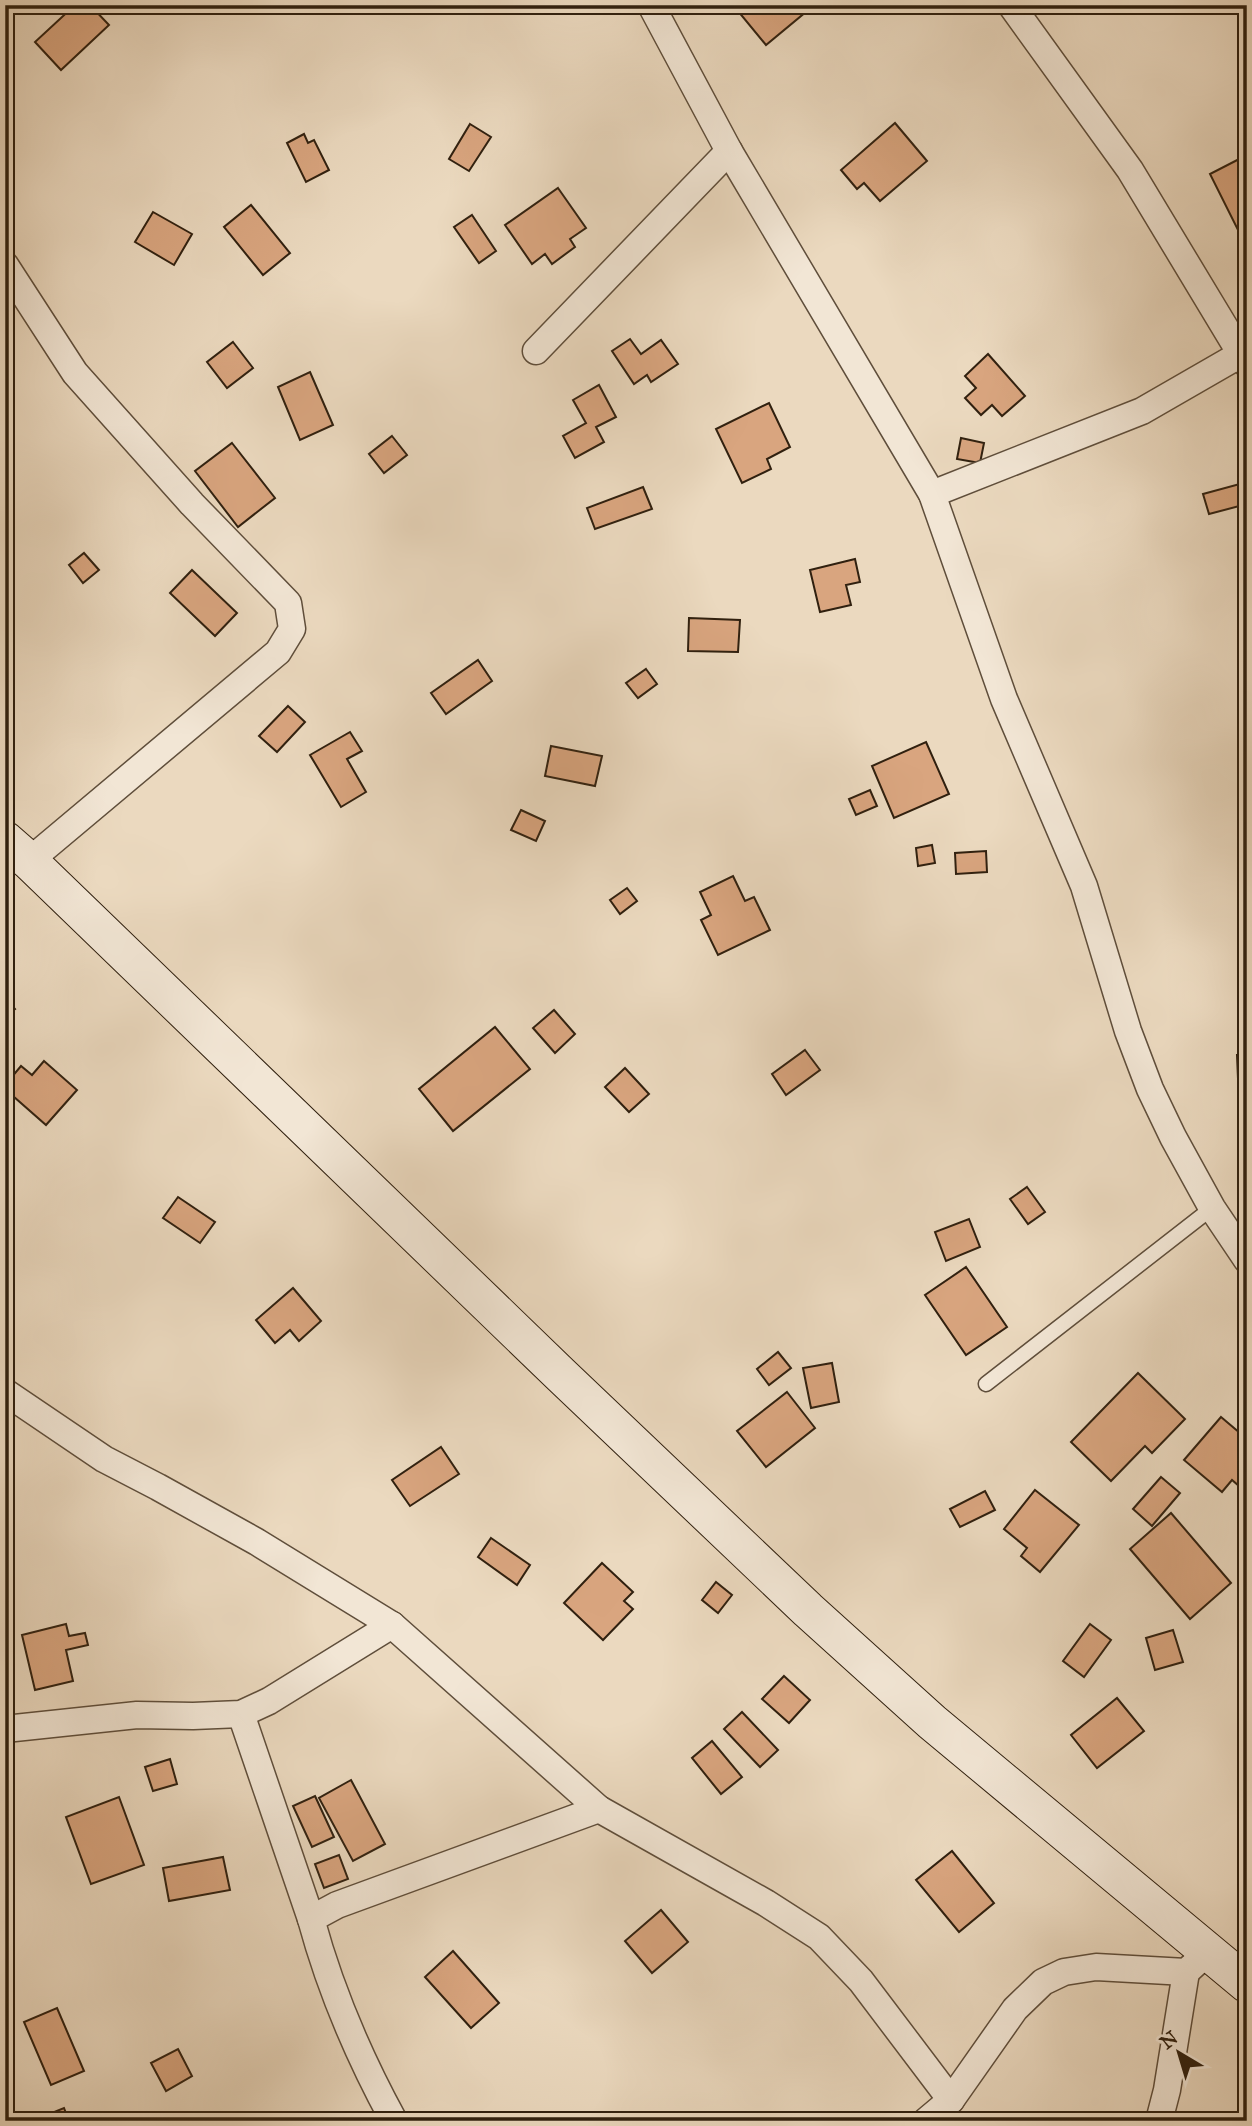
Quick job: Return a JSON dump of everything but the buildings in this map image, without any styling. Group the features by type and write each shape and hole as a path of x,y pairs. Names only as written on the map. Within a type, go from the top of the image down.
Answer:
{"street":[{"path":"652,5 729,151 932,494 1004,699 1084,886 1128,1031 1150,1089 1173,1138 1212,1208 1247,1259"},
{"path":"932,494 1142,411 1245,355 1130,170 1011,5"},
{"path":"536,351 729,151"},
{"path":"5,265 75,373 192,504 288,603 292,629 278,652 17,850 578,1392 808,1610 1197,1961 1247,1984"},
{"path":"5,1392 104,1459 257,1542 391,1625 599,1809 766,1903 819,1937 861,1981 951,2100"},
{"path":"5,1729 137,1715 241,1714 269,1701 391,1625"},
{"path":"241,1714 317,1941 352,2035 394,2121"},
{"path":"311,1919 337,1905 599,1809"},
{"path":"926,2121 951,2100 1015,2009 1043,1982 1064,1972 1096,1966 1197,1961"},
{"path":"1159,2121 1197,1961"}],"lane":[{"path":"986,1384 1212,1208"}]}
